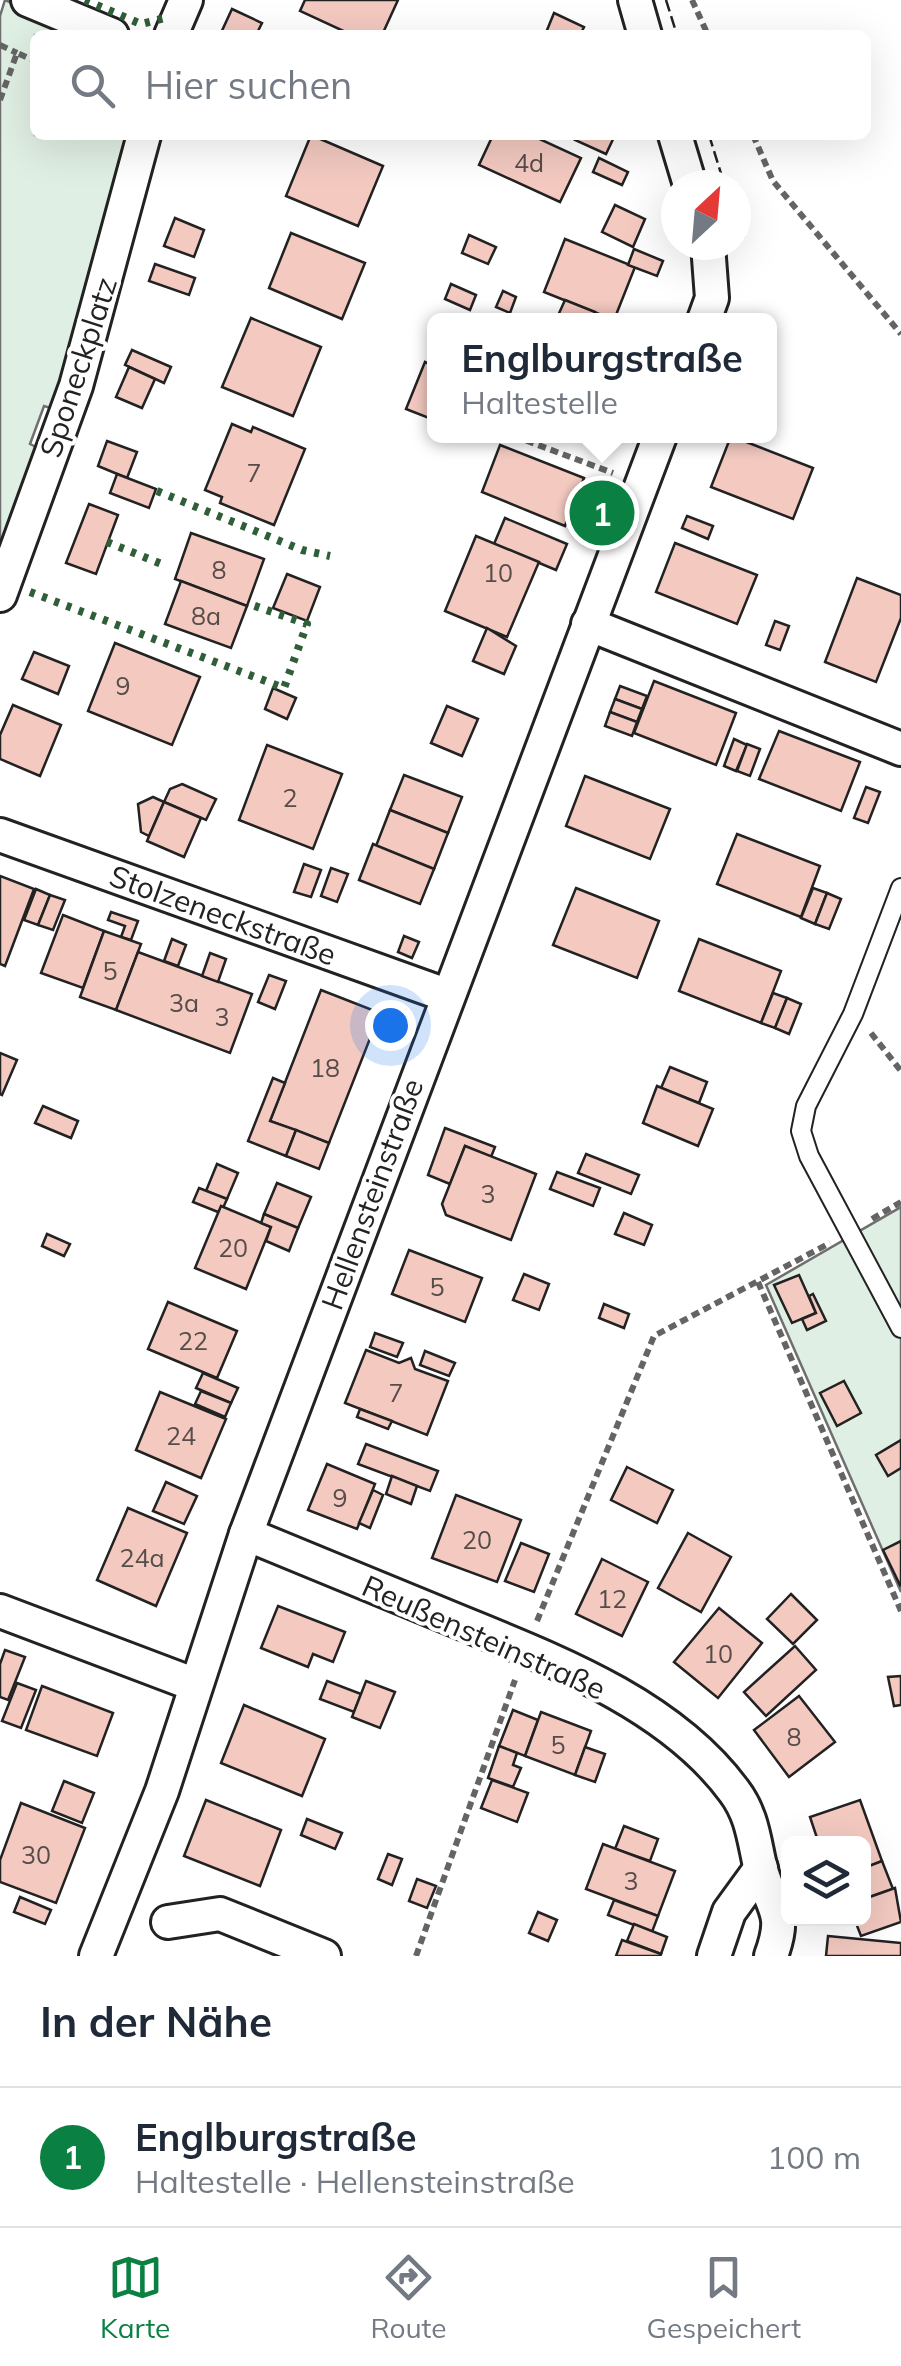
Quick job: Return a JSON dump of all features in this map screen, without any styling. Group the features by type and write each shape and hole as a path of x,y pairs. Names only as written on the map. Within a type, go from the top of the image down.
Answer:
{"street":[{"path":"28,0 100,30"},
{"path":"173,30 186,0"},
{"path":"635,0 644,30"},
{"name":"Sponeckplatz","path":"0,595 76,386 143,140"},
{"path":"676,140 686,170"},
{"path":"707,313 712,298 709,260"},
{"name":"Hellensteinstraße","path":"96,1956 162,1791 193,1684 246,1534 446,995 657,443"},
{"path":"588,624 901,748"},
{"name":"Stolzeneckstraße","path":"0,836 446,995"},
{"name":"Reußensteinstraße","path":"246,1534 526,1650 642,1711 699,1755 735,1792 754,1829 761,1868 782,1928 772,1956"},
{"path":"0,1612 193,1684"},
{"path":"714,1956 730,1912 761,1868"},
{"path":"168,1922 220,1914 324,1956"}],"lane":[{"path":"901,888 853,1014 806,1106 801,1131 848,1233 901,1328"}],"path":[{"path":"692,0 706,30"},
{"path":"0,46 30,59"},
{"path":"0,100 17,53"},
{"path":"755,140 774,181 901,334"},
{"path":"533,443 642,484"},
{"path":"853,1014 901,1071"},
{"path":"416,1956 526,1650 654,1336 901,1202"},
{"path":"758,1282 901,1611"}],"green space":[{"path":"5,0 77,30 30,30 30,140 129,140 54,409 44,406 30,444 40,449 0,567 0,16"},
{"path":"901,1207 901,1592 766,1285"}],"building":[{"path":"305,0 398,0 384,30 341,30 300,11"},
{"path":"232,9 262,23 258,30 222,30"},
{"path":"554,13 584,27 582,30 547,30"},
{"path":"309,140 323,140 383,166 358,226 286,196"},
{"path":"491,140 542,140 581,158 560,202 479,165"},
{"path":"575,140 613,140 606,154"},
{"path":"599,158 628,172 622,185 593,172"},
{"path":"615,205 645,219 633,247 602,232"},
{"path":"175,218 204,230 194,257 164,246"},
{"path":"291,233 365,263 342,319 269,288"},
{"path":"469,235 496,247 488,264 462,253"},
{"path":"565,239 635,267 617,313 596,313 544,292"},
{"path":"634,249 663,261 657,276 628,265"},
{"path":"155,264 195,278 189,295 149,281"},
{"path":"451,284 476,295 470,310 445,299"},
{"path":"503,291 516,297 510,313 496,307"},
{"path":"565,300 595,312 594,313 559,313"},
{"path":"251,318 321,347 293,416 222,387"},
{"path":"132,350 171,367 164,383 125,365"},
{"path":"425,362 427,417 406,409"},
{"path":"129,367 155,379 142,408 116,397"},
{"path":"232,424 251,432 253,427 305,449 274,525 220,503 222,497 205,490"},
{"path":"107,441 137,452 127,478 98,466"},
{"path":"728,443 749,443 813,468 793,519 711,487"},
{"path":"500,445 584,478 565,526 482,492"},
{"path":"117,474 156,489 149,508 110,493"},
{"path":"89,504 118,515 96,574 66,563"},
{"path":"687,516 713,526 708,539 682,528"},
{"path":"505,518 567,544 556,570 494,544"},
{"path":"191,533 264,559 247,606 175,579"},
{"path":"476,536 539,562 507,637 445,611"},
{"path":"675,543 757,575 737,624 656,592"},
{"path":"287,574 320,587 307,621 273,608"},
{"path":"857,578 901,595 901,618 876,682 825,662"},
{"path":"181,581 247,606 231,648 165,624"},
{"path":"775,621 789,626 780,650 766,645"},
{"path":"487,628 516,646 504,674 473,661"},
{"path":"115,643 200,677 172,745 88,711"},
{"path":"34,652 69,666 58,694 22,679"},
{"path":"654,681 736,713 716,765 634,733"},
{"path":"620,686 647,696 642,709 615,699"},
{"path":"273,688 296,698 287,719 265,709"},
{"path":"615,699 642,709 637,722 610,712"},
{"path":"13,705 61,725 40,776 0,759 0,735"},
{"path":"447,706 478,719 462,756 431,743"},
{"path":"610,712 637,722 632,736 605,726"},
{"path":"779,731 860,762 841,811 759,779"},
{"path":"734,739 747,745 736,771 724,766"},
{"path":"747,744 760,749 750,776 737,771"},
{"path":"267,745 342,774 313,849 239,820"},
{"path":"404,775 462,797 448,833 390,810"},
{"path":"585,776 670,809 650,859 566,826"},
{"path":"182,784 216,799 206,820 164,802 170,789"},
{"path":"866,787 880,792 868,823 854,818"},
{"path":"153,797 164,802 149,836 141,832 138,804"},
{"path":"164,802 201,818 184,857 147,841"},
{"path":"390,810 448,833 434,869 376,846"},
{"path":"737,834 820,866 801,917 717,884"},
{"path":"373,844 434,869 420,904 359,880"},
{"path":"304,864 321,870 311,897 294,892"},
{"path":"331,868 348,874 337,902 321,896"},
{"path":"0,876 34,889 5,966 0,964"},
{"path":"576,888 659,921 637,978 553,945"},
{"path":"813,888 827,893 815,924 801,918"},
{"path":"36,889 50,895 38,925 24,920"},
{"path":"827,893 841,899 829,929 815,924"},
{"path":"50,895 65,900 53,930 38,925"},
{"path":"111,912 138,921 131,940 121,937 125,926 108,920"},
{"path":"63,915 104,931 83,988 41,973"},
{"path":"104,931 141,944 116,1010 80,997"},
{"path":"404,936 419,942 412,958 398,952"},
{"path":"172,939 186,945 178,966 164,961"},
{"path":"699,939 781,971 761,1023 679,991"},
{"path":"138,952 252,994 230,1053 116,1010"},
{"path":"210,953 226,959 218,982 202,976"},
{"path":"269,975 286,981 275,1009 258,1002"},
{"path":"321,990 380,1013 329,1143 270,1121"},
{"path":"773,993 787,998 775,1028 761,1023"},
{"path":"787,998 801,1004 789,1034 775,1028"},
{"path":"0,1053 17,1060 2,1095 0,1094"},
{"path":"670,1067 707,1082 699,1103 661,1088"},
{"path":"273,1078 285,1083 270,1121 296,1130 286,1156 248,1141"},
{"path":"657,1086 713,1109 698,1146 643,1123"},
{"path":"43,1106 78,1121 71,1138 35,1123"},
{"path":"445,1128 495,1147 491,1157 465,1146 450,1184 428,1175"},
{"path":"296,1130 329,1143 319,1169 286,1156"},
{"path":"465,1146 536,1174 511,1240 446,1215 442,1204"},
{"path":"586,1154 639,1175 631,1194 578,1173"},
{"path":"217,1164 238,1173 227,1199 206,1191"},
{"path":"557,1172 600,1188 593,1206 550,1189"},
{"path":"277,1183 311,1197 298,1228 264,1214"},
{"path":"199,1188 227,1199 223,1208 218,1212 193,1202"},
{"path":"221,1206 271,1227 246,1289 195,1268"},
{"path":"624,1213 652,1225 644,1245 615,1234"},
{"path":"264,1214 298,1228 289,1251 266,1241 271,1227 261,1223"},
{"path":"47,1234 70,1244 64,1256 42,1246"},
{"path":"409,1250 482,1278 465,1322 392,1294"},
{"path":"524,1274 549,1284 539,1310 513,1300"},
{"path":"799,1275 816,1313 792,1323 774,1285"},
{"path":"813,1294 826,1321 807,1330 802,1319 816,1313 809,1296"},
{"path":"168,1302 237,1331 217,1378 148,1349"},
{"path":"604,1304 629,1314 624,1328 599,1318"},
{"path":"375,1333 403,1343 397,1357 370,1347"},
{"path":"366,1350 399,1363 411,1358 415,1369 448,1381 427,1435 345,1403"},
{"path":"425,1351 455,1363 449,1376 420,1365"},
{"path":"203,1373 238,1388 231,1403 196,1388"},
{"path":"844,1381 861,1413 837,1426 820,1393"},
{"path":"201,1391 231,1403 225,1417 195,1404"},
{"path":"160,1392 226,1419 201,1478 136,1450"},
{"path":"360,1409 392,1421 388,1429 357,1417"},
{"path":"901,1440 901,1468 888,1476 876,1455"},
{"path":"366,1444 438,1471 430,1491 358,1464"},
{"path":"327,1464 375,1484 357,1529 308,1510"},
{"path":"627,1467 673,1490 657,1523 611,1500"},
{"path":"392,1476 417,1486 411,1504 386,1494"},
{"path":"166,1482 197,1496 184,1524 153,1511"},
{"path":"373,1490 383,1495 370,1528 359,1523"},
{"path":"456,1495 521,1520 497,1582 432,1558"},
{"path":"128,1508 187,1533 156,1606 97,1580"},
{"path":"688,1533 731,1557 701,1612 658,1588"},
{"path":"901,1541 901,1584 900,1585 883,1550"},
{"path":"521,1543 549,1554 534,1592 505,1581"},
{"path":"602,1559 648,1582 622,1636 576,1614"},
{"path":"791,1594 817,1620 793,1644 767,1619"},
{"path":"278,1606 345,1632 333,1662 313,1654 308,1667 261,1648"},
{"path":"719,1608 762,1643 718,1698 674,1662"},
{"path":"795,1646 816,1670 766,1716 744,1692"},
{"path":"5,1650 25,1657 8,1700 0,1697 0,1664"},
{"path":"901,1676 901,1705 894,1706 888,1677"},
{"path":"327,1681 361,1694 354,1712 320,1699"},
{"path":"366,1681 395,1692 380,1728 352,1717"},
{"path":"17,1683 36,1690 21,1728 2,1721"},
{"path":"42,1686 113,1713 97,1756 26,1730"},
{"path":"799,1696 835,1742 789,1777 754,1730"},
{"path":"244,1705 325,1739 302,1796 221,1763"},
{"path":"513,1710 538,1720 525,1756 499,1746"},
{"path":"541,1712 591,1731 575,1775 525,1756"},
{"path":"499,1746 517,1753 513,1765 521,1768 513,1787 488,1778"},
{"path":"585,1747 605,1754 595,1782 575,1775"},
{"path":"492,1780 528,1793 517,1822 481,1808"},
{"path":"64,1781 94,1793 82,1823 52,1811"},
{"path":"206,1800 281,1830 260,1886 184,1856"},
{"path":"860,1800 882,1861 871,1865 871,1836 816,1836 810,1817"},
{"path":"21,1803 85,1828 56,1903 0,1882 0,1860"},
{"path":"307,1819 342,1833 335,1849 301,1835"},
{"path":"624,1826 658,1839 650,1861 615,1849"},
{"path":"603,1844 675,1871 658,1916 586,1889"},
{"path":"388,1854 402,1859 392,1885 378,1879"},
{"path":"882,1861 893,1889 871,1897 871,1865"},
{"path":"417,1879 436,1886 427,1908 409,1901"},
{"path":"895,1888 901,1922 861,1936 857,1926 871,1926 871,1897"},
{"path":"20,1897 51,1910 45,1924 14,1912"},
{"path":"614,1900 658,1916 652,1932 608,1915"},
{"path":"538,1912 557,1920 548,1941 529,1933"},
{"path":"634,1924 667,1937 661,1954 627,1941"},
{"path":"828,1936 901,1943 901,1956 826,1956"},
{"path":"622,1940 661,1954 616,1956"}],"hedge":[{"path":"85,0 141,24 165,18"},
{"path":"157,491 302,550 330,556"},
{"path":"107,542 164,565"},
{"path":"30,592 284,688 307,624 252,605"}],"fence":[{"path":"666,0 675,30"},
{"path":"711,140 720,170"}],"place":[{"name":"Englburgstraße","path":"602,513"}]}
